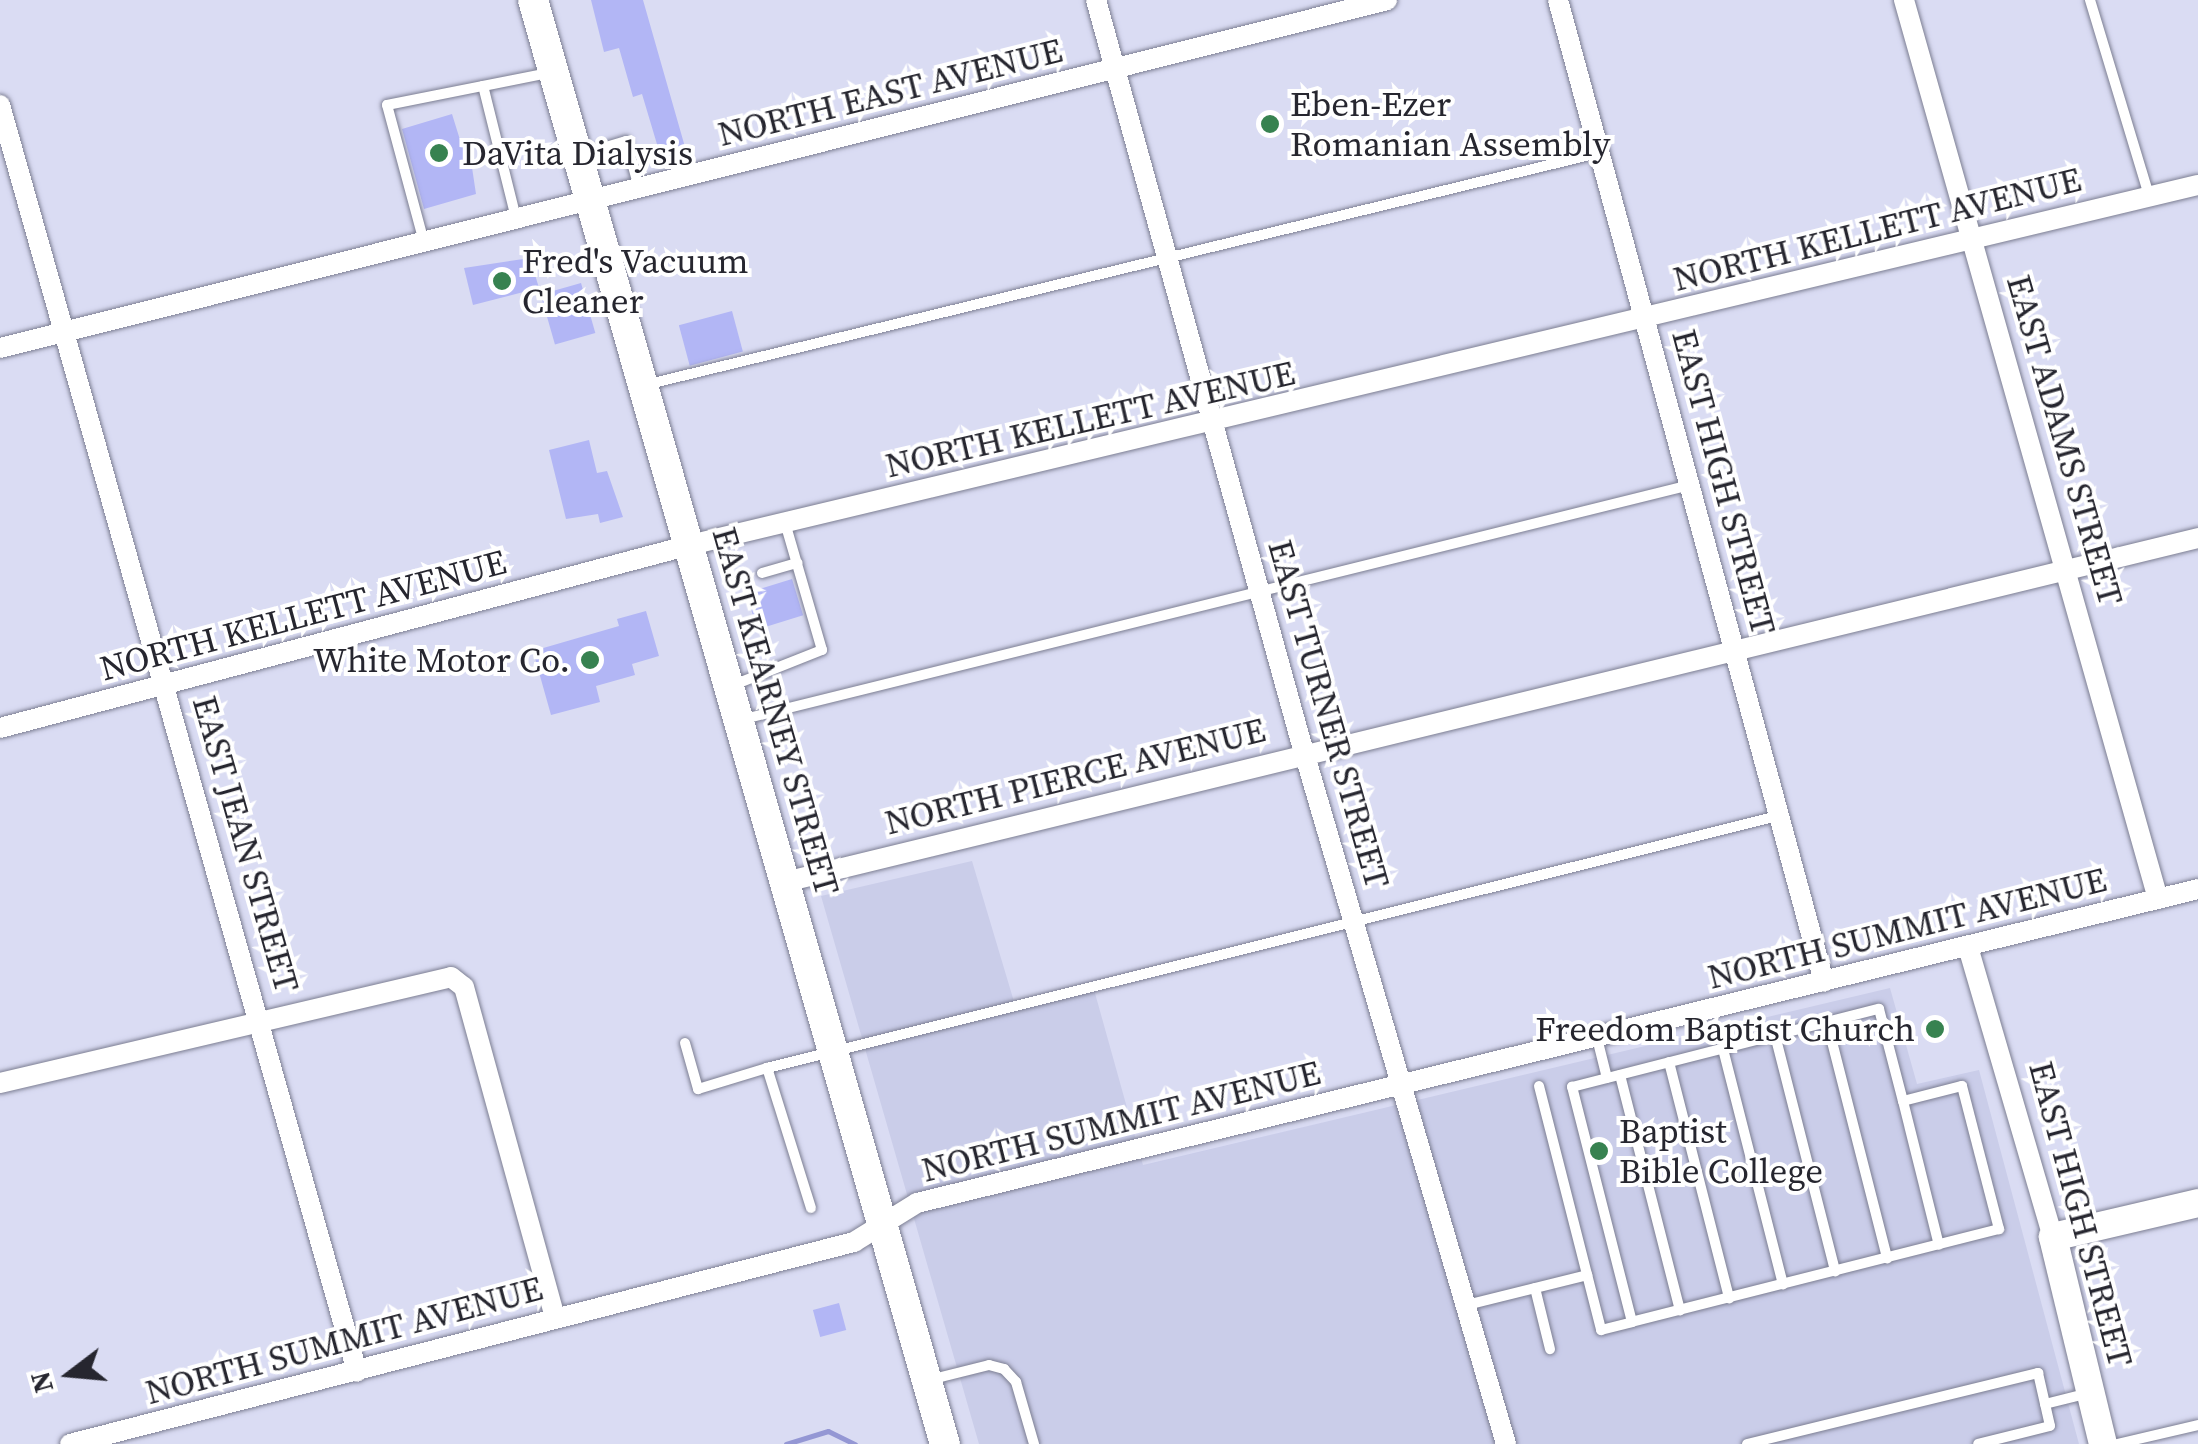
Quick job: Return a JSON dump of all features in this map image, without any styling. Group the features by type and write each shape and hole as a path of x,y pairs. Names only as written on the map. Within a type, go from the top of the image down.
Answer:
{"main road":[{"name":"EAST KEARNEY STREET","path":"533,0 945,1444"}],"street":[{"name":"EAST TURNER STREET","path":"1096,0 1304,753 1506,1444"},
{"name":"NORTH EAST AVENUE","path":"0,348 1387,0"},
{"name":"EAST HIGH STREET","path":"1558,0 1641,320 1824,982"},
{"name":"EAST ADAMS STREET","path":"1904,0 1975,240 2158,899"},
{"name":"EAST JEAN STREET","path":"0,105 261,1017 357,1372"},
{"name":"NORTH KELLETT AVENUE","path":"0,728 690,545 1212,424 2198,185"},
{"name":"NORTH PIERCE AVENUE","path":"785,882 2198,538"},
{"name":"NORTH SUMMIT AVENUE","path":"70,1444 854,1242 917,1203 2198,889"},
{"name":"EAST HIGH STREET","path":"1968,948 2052,1237 2103,1444"},
{"path":"0,1083 436,976 464,987 555,1318"},
{"path":"2052,1237 2198,1203"}],"lane":[{"path":"2090,0 2150,197"},
{"path":"424,242 387,106 554,71"},
{"path":"483,86 516,219"},
{"path":"578,155 626,141 639,188"},
{"path":"644,386 1598,153"},
{"path":"740,720 1686,486"},
{"path":"730,686 822,650 785,524"},
{"path":"762,574 798,563"},
{"path":"686,1044 698,1089 833,1047 1778,816"},
{"path":"1632,1322 1572,1087 1669,1062 1879,1009 1939,1244"},
{"path":"1827,1022 1886,1258"},
{"path":"1775,1036 1835,1271"},
{"path":"1597,1038 1607,1078"},
{"path":"1723,1049 1782,1284"},
{"path":"1669,1062 1729,1298"},
{"path":"767,1068 811,1208"},
{"path":"1620,1075 1680,1310"},
{"path":"1539,1086 1601,1330 1999,1230 1962,1086 1903,1102"},
{"path":"1467,1306 1587,1275"},
{"path":"1534,1288 1550,1349"},
{"path":"928,1380 989,1365 1004,1369 1016,1382 1034,1444"},
{"path":"1746,1444 2038,1373 2050,1426 1978,1444"},
{"path":"2045,1404 2090,1393"},
{"path":"2117,1444 2198,1425"}],"shaded area":[{"name":"Baptist Bible College","path":"972,861 1015,1005 1093,986 1143,1165 1890,988 1917,1084 1979,1070 2079,1444 979,1444 821,896"}],"building":[{"path":"591,0 643,0 687,154 662,161 642,94 633,97 619,48 604,52"},
{"name":"DaVita Dialysis","path":"452,114 461,143 468,141 476,194 424,209 402,129"},
{"name":"Fred's Vacuum Cleaner","path":"530,258 539,288 473,305 464,268"},
{"path":"581,283 595,333 555,345 541,295"},
{"path":"732,311 743,352 690,366 679,325"},
{"path":"589,440 597,473 607,471 623,517 600,523 598,514 566,519 549,450"},
{"path":"792,579 803,615 757,629 746,593"},
{"name":"White Motor Co.","path":"646,611 659,656 632,664 635,675 596,686 600,702 551,715 533,651 619,626 617,619"},
{"path":"839,1303 846,1330 820,1337 813,1310"}],"waterway":[{"path":"786,1444 828,1431 855,1444"}],"place":[{"name":"Eben-Ezer Romanian Assembly","path":"1270,124"},
{"name":"DaVita Dialysis","path":"439,153"},
{"name":"Fred's Vacuum Cleaner","path":"502,281"},
{"name":"White Motor Co.","path":"590,660"},
{"name":"Freedom Baptist Church","path":"1935,1029"},
{"name":"Baptist Bible College","path":"1599,1151"}]}
